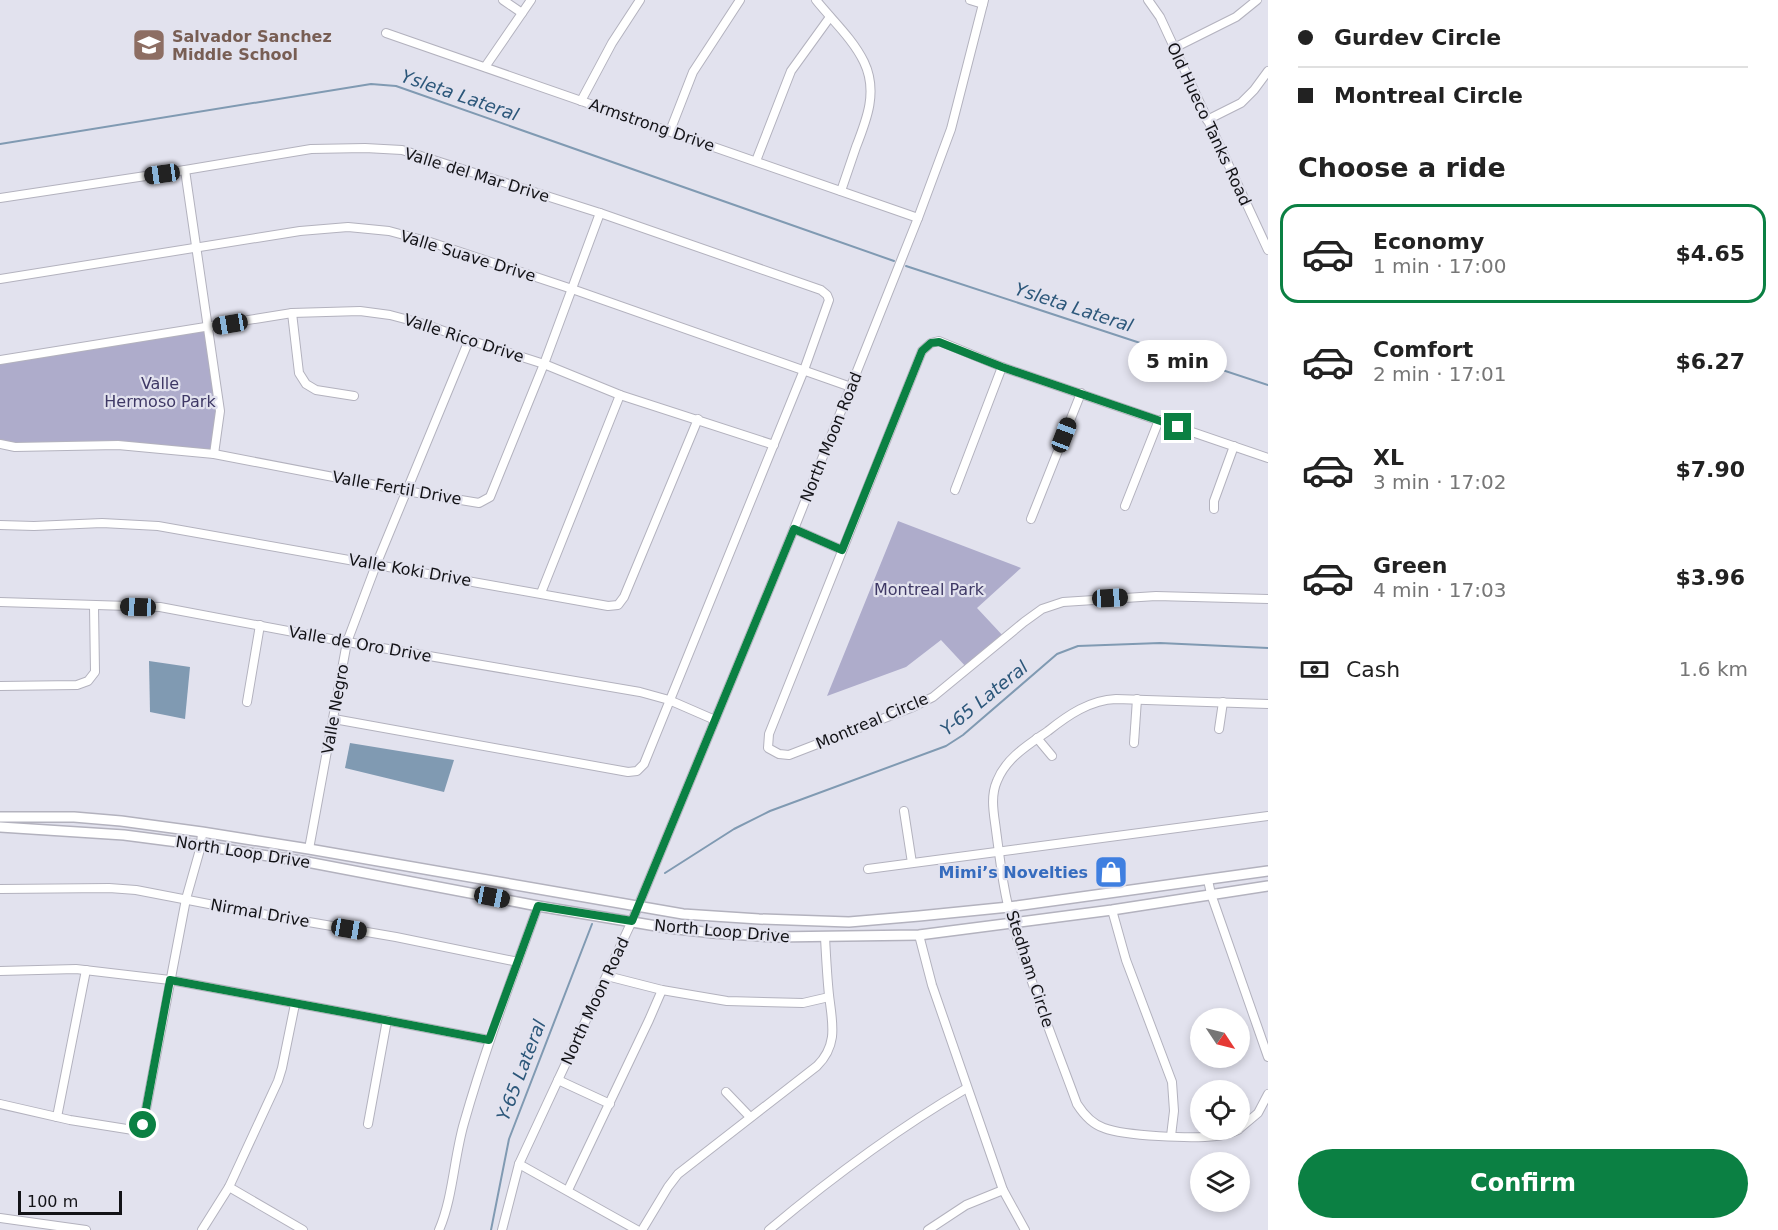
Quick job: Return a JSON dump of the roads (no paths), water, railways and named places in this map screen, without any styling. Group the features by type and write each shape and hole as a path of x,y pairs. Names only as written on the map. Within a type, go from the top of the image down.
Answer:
{"main road":[{"name":"North Loop Drive","path":"0,817 74,817 122,821 309,849 683,914 759,919 849,922 1009,907 1268,871"},
{"name":"North Loop Drive","path":"0,827 124,835 307,862 668,928 774,937 919,935 1112,910 1268,885"}],"street":[{"path":"502,0 522,13"},
{"path":"485,67 531,0"},
{"path":"581,101 608,51 640,0"},
{"path":"670,131 693,72 740,0"},
{"path":"816,0 861,57 871,84 869,112 841,191"},
{"path":"970,0 984,2"},
{"name":"Old Hueco Tanks Road","path":"1148,0 1160,17 1268,250"},
{"path":"1174,48 1236,17 1257,0"},
{"name":"North Moon Road","path":"502,1230 519,1164 638,907 794,529 918,218 951,129 984,2"},
{"path":"756,161 791,70 830,17"},
{"name":"Armstrong Drive","path":"386,33 918,218"},
{"path":"1207,120 1241,103 1268,71"},
{"name":"Valle del Mar Drive","path":"0,198 311,149 402,150 600,213 820,290 827,295 829,300 804,370"},
{"path":"185,170 220,411 214,454"},
{"name":"Valle Fertil Drive","path":"0,444 15,447 118,445 214,454 479,503 490,497 544,364 600,213"},
{"path":"1258,230 1268,225"},
{"name":"Valle Suave Drive","path":"0,279 300,231 348,227 389,231 465,252 851,387"},
{"name":"Valle Rico Drive","path":"0,360 292,313 360,311 390,315 424,324 544,364 620,394 774,445"},
{"path":"292,313 299,373 306,384 316,390 354,396"},
{"name":"Valle Negro","path":"309,849 347,642 376,565 469,340"},
{"name":"Montreal Circle","path":"1268,458 1002,367 939,342 931,343 922,351 769,734 768,748 779,754 789,755 913,707 933,697 1042,609 1063,602 1156,596 1268,599"},
{"path":"955,490 1002,367"},
{"path":"334,719 628,772 637,771 644,764 804,370"},
{"path":"1031,519 1081,393"},
{"path":"541,593 620,394"},
{"name":"Valle Koki Drive","path":"0,525 102,523 158,526 608,606 618,605 624,597 698,419"},
{"path":"1125,506 1159,420"},
{"path":"1214,509 1214,501 1234,446"},
{"path":"794,529 842,550"},
{"name":"Valle de Oro Drive","path":"0,602 160,607 347,642 640,692 669,700 715,720"},
{"path":"0,686 77,686 88,681 95,672 94,606"},
{"path":"248,702 260,625"},
{"name":"Stedham Circle","path":"1190,1136 1110,1130 1095,1124 1077,1104 1012,922 992,798 996,782 1009,762 1061,721 1094,702 1104,699 1137,699 1268,704"},
{"path":"1134,743 1137,699"},
{"path":"1219,729 1223,702"},
{"path":"1037,738 1052,756"},
{"path":"904,811 912,862"},
{"path":"868,869 1268,816"},
{"path":"0,1104 57,1117 133,1130 143,1125 186,899 201,846 202,832"},
{"path":"1208,880 1268,1057"},
{"name":"Nirmal Drive","path":"0,889 109,888 136,890 396,937 518,962"},
{"path":"439,1230 446,1211 457,1144 489,1040 538,906"},
{"path":"1112,910 1126,960 1172,1082 1174,1111 1171,1136"},
{"path":"919,935 932,985 1003,1190 1024,1230"},
{"path":"642,1230 678,1174 817,1066 827,1053 832,1037 832,1022 825,937"},
{"path":"0,971 86,970 170,980 489,1040"},
{"path":"57,1117 86,970"},
{"path":"607,976 662,990 727,1001 803,1003 829,997"},
{"path":"568,1190 662,990"},
{"path":"202,1230 229,1187 281,1073 295,1004"},
{"path":"368,1124 387,1020"},
{"path":"558,1080 610,1104"},
{"path":"770,1230 906,1125 967,1088"},
{"path":"726,1092 750,1117"},
{"name":"Stedham Circle","path":"1250,1120 1258,1113 1268,1094"},
{"path":"519,1164 637,1230"},
{"path":"229,1187 303,1230"},
{"path":"928,1230 966,1205 1003,1190"},
{"path":"0,1218 86,1230"}],"waterway":[{"name":"Ysleta Lateral","path":"0,144 371,84 396,86 894,261"},
{"name":"Ysleta Lateral","path":"906,266 1268,385"},
{"name":"Y-65 Lateral","path":"665,873 734,829 770,811 946,746 963,735 1057,654 1078,646 1160,643 1268,648"},
{"name":"Y-65 Lateral","path":"491,1230 509,1139 592,924"}],"place":[{"name":"Salvador Sanchez Middle School","path":"149,45"},
{"name":"Mimi’s Novelties","path":"1111,872"}],"park label":[{"name":"Valle Hermoso Park","path":"160,392"},
{"name":"Montreal Park","path":"929,589"}]}
